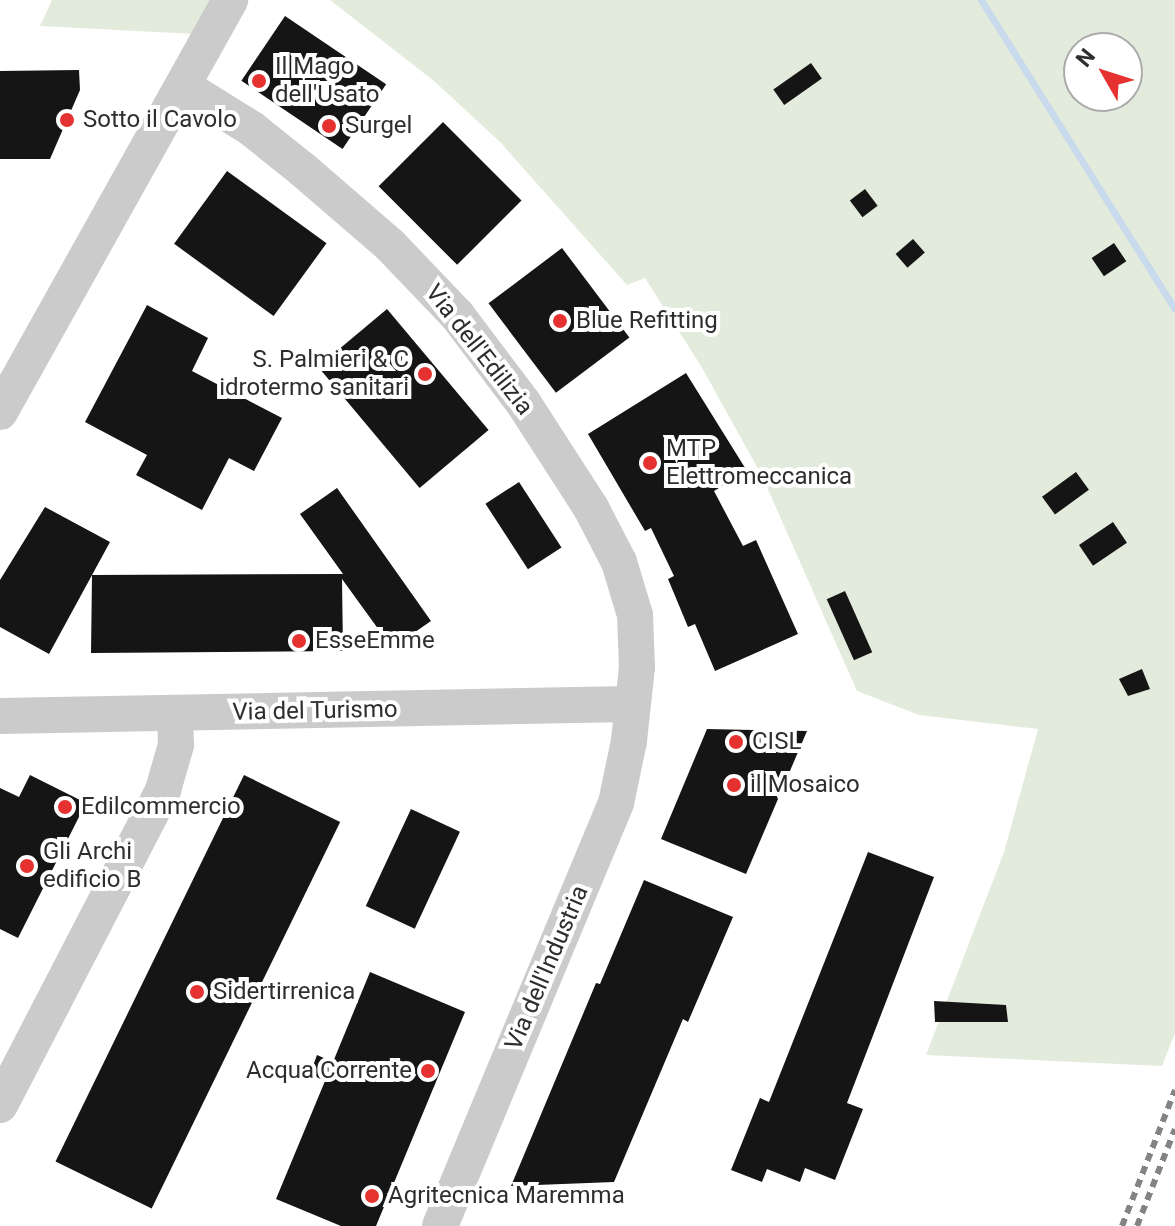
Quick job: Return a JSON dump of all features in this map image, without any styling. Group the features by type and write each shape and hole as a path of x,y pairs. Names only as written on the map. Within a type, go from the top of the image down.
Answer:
{"street":[{"path":"0,412 230,0"},
{"name":"Via dell'Edilizia","path":"183,86 252,129 390,245 457,315 524,404 591,508 619,562 635,615 637,667 630,704"},
{"name":"Via del Turismo","path":"0,716 630,704"},
{"name":"Via dell'Industria","path":"440,1226 616,803 629,741 630,704"},
{"path":"0,1105 163,790 176,745 175,715"}],"green space":[{"path":"52,0 213,0 195,34 40,26"},
{"path":"330,0 1175,0 1175,1033 1162,1066 926,1055 1004,852 1038,729 919,715 857,691 762,476 701,366 645,278 627,285 500,142 434,81"}],"building":[{"path":"285,16 386,84 343,149 241,81"},
{"path":"811,63 822,79 784,105 773,89"},
{"path":"79,70 80,90 50,159 0,159 0,71"},
{"path":"443,122 521,200 457,265 379,186"},
{"path":"227,171 327,243 274,316 174,244"},
{"path":"865,189 878,206 862,217 850,200"},
{"path":"913,239 925,253 907,268 896,254"},
{"path":"1114,243 1126,261 1104,276 1092,258"},
{"name":"Blue Refitting","path":"562,248 629,337 556,393 489,303"},
{"path":"147,305 208,338 192,371 282,418 254,471 229,458 202,510 136,475 147,455 85,422"},
{"path":"387,309 489,430 420,488 318,367"},
{"path":"686,373 747,471 714,491 743,546 756,540 798,634 715,671 695,624 688,627 668,579 674,576 651,528 645,531 588,434"},
{"path":"1076,472 1089,490 1055,514 1042,497"},
{"path":"519,482 561,547 528,569 485,504"},
{"path":"337,488 431,621 392,648 342,579 343,651 91,653 92,575 343,574 300,514"},
{"path":"45,507 110,542 49,654 0,627 0,580"},
{"path":"1113,522 1127,543 1093,566 1079,545"},
{"path":"845,591 872,652 854,660 827,599"},
{"path":"1142,669 1150,689 1128,696 1119,679"},
{"name":"il Mosaico","path":"707,729 807,731 746,874 661,839"},
{"name":"Gli Archi edificio B","path":"30,775 86,803 18,938 0,929 0,788 19,797"},
{"name":"Sidertirrenica","path":"244,775 340,822 152,1208 56,1161"},
{"path":"411,809 460,832 415,929 366,906"},
{"path":"868,852 934,877 847,1103 863,1109 835,1180 805,1168 800,1182 767,1169 762,1182 731,1170 760,1098 769,1102"},
{"path":"644,880 733,917 688,1022 683,1019 614,1182 511,1186 596,983 600,984"},
{"path":"370,972 465,1012 376,1226 341,1226 276,1199 325,1081 310,1074 317,1055 333,1062"},
{"path":"934,1001 1006,1005 1008,1022 935,1022"}],"waterway":[{"path":"981,0 1175,309"}],"railway":[{"path":"1122,1226 1175,1090"},
{"path":"1137,1226 1175,1129"}],"place":[{"name":"Il Mago dell'Usato","path":"259,81"},
{"name":"Sotto il Cavolo","path":"67,120"},
{"name":"Surgel","path":"329,126"},
{"name":"Blue Refitting","path":"560,321"},
{"name":"S. Palmieri & C idrotermo sanitari","path":"425,374"},
{"name":"MTP Elettromeccanica","path":"650,463"},
{"name":"EsseEmme","path":"299,641"},
{"name":"CISL","path":"736,742"},
{"name":"il Mosaico","path":"734,785"},
{"name":"Edilcommercio","path":"65,807"},
{"name":"Gli Archi edificio B","path":"27,866"},
{"name":"Sidertirrenica","path":"197,992"},
{"name":"Acqua Corrente","path":"428,1071"},
{"name":"Agritecnica Maremma","path":"372,1196"}]}
